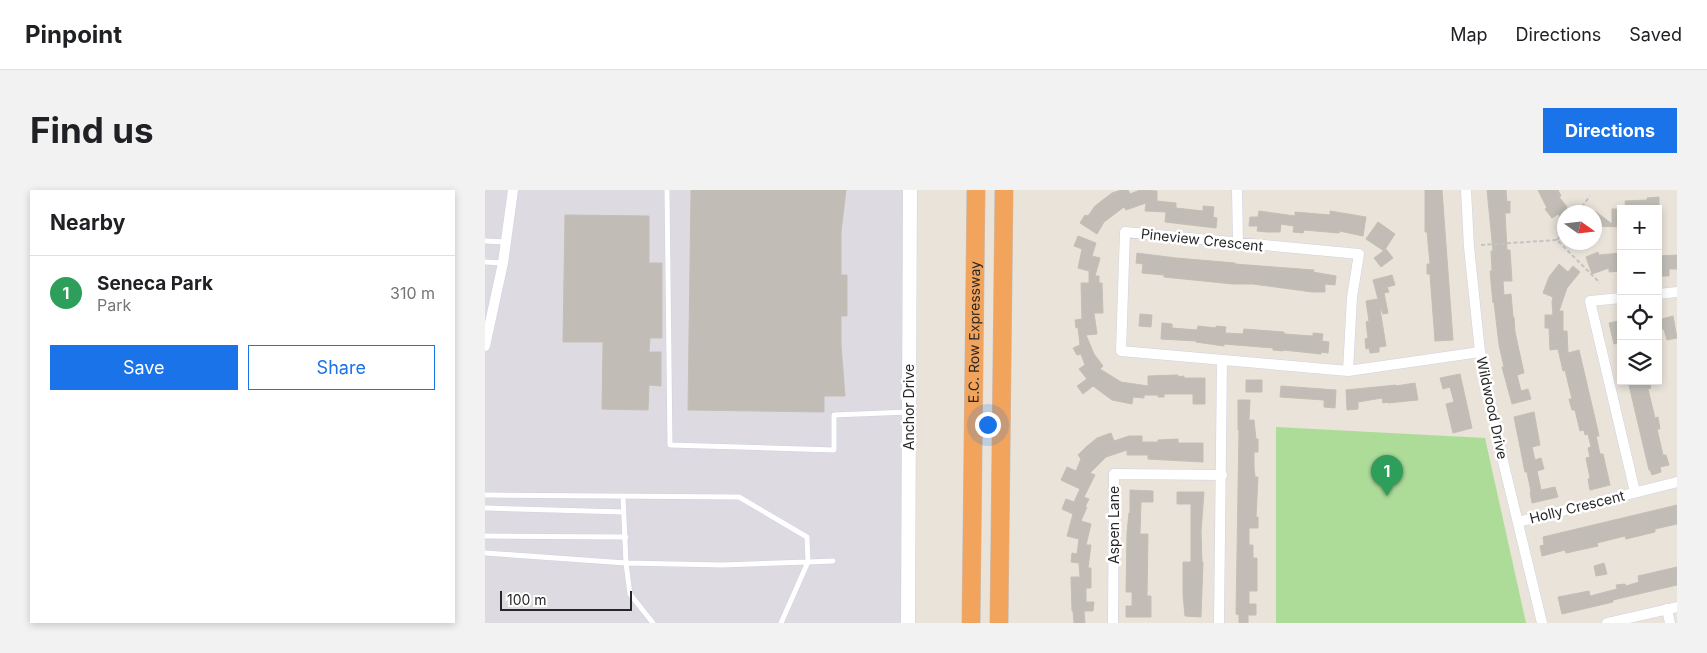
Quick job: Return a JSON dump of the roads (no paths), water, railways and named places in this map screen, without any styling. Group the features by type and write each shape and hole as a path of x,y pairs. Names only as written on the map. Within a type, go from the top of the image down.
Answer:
{"highway":[{"name":"E.C. Row Expressway","path":"971,623 976,190"},
{"name":"E.C. Row Expressway","path":"999,623 1004,190"}],"street":[{"path":"485,346 503,263 513,190"},
{"name":"Anchor Drive","path":"908,623 910,190"},
{"path":"1237,190 1238,243"},
{"name":"Wildwood Drive","path":"1466,190 1469,247 1480,352 1497,436 1542,623"},
{"name":"Pineview Crescent","path":"1349,371 1352,297 1359,254 1125,232 1121,351 1349,371 1480,352"},
{"path":"1662,294 1677,292"},
{"name":"Holly Crescent","path":"1617,298 1590,301 1635,492"},
{"path":"1219,623 1222,360"},
{"name":"Aspen Lane","path":"1113,623 1114,474 1222,475"},
{"name":"Holly Crescent","path":"1518,522 1677,482"},
{"path":"1607,623 1672,608 1670,623"}],"lane":[{"path":"667,190 670,445 834,450 834,415 909,412"},
{"path":"485,241 506,242"},
{"path":"485,262 503,263"},
{"path":"485,495 739,496 807,537 809,562 781,623"},
{"path":"623,496 626,563 630,594 653,623"},
{"path":"485,508 624,512"},
{"path":"485,536 625,537"},
{"path":"485,553 626,563 722,565 833,561"}],"place":[{"name":"Seneca Park","path":"1387,496"}]}
